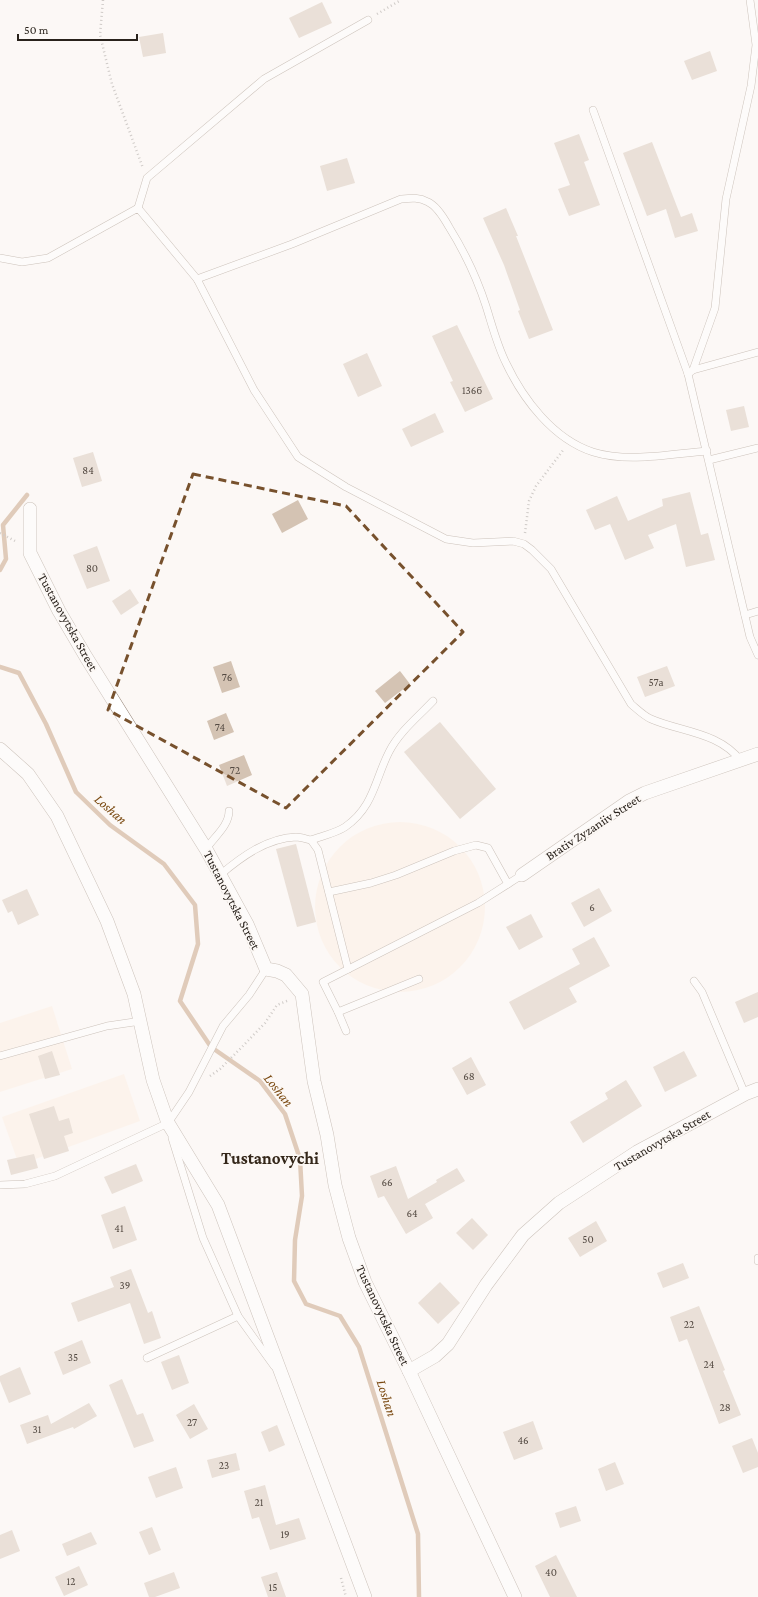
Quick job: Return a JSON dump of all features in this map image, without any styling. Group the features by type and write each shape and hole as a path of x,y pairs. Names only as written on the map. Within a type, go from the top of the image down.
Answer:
{"street":[{"name":"Tustanovytska Street","path":"30,509 30,553 59,611 86,657 206,849 247,924 266,969"},
{"path":"0,749 28,774 57,816 107,921 134,994 153,1080 168,1123 218,1205 365,1597"},
{"name":"Brativ Zyzaniiv Street","path":"522,875 629,801 645,793 758,754"},
{"path":"266,969 277,971 286,975 302,994"},
{"name":"Tustanovytska Street","path":"302,994 314,1081 335,1185 349,1238 365,1282 409,1371 515,1597"},
{"name":"Tustanovytska Street","path":"409,1371 435,1356 448,1344 486,1285 523,1235 559,1203 637,1152 745,1094 758,1089"}],"lane":[{"path":"690,372 715,308 726,199 751,86 756,45 750,0"},
{"path":"0,258 22,262 48,258 138,208 147,178 264,79 368,20"},
{"path":"593,110 690,372 750,637 758,656"},
{"path":"197,279 292,244 401,199 417,198 429,202 442,215 457,239 472,269 501,352 515,380 539,414 558,433 570,441 592,451 608,456 639,456 707,451"},
{"path":"138,208 197,279 254,390 298,457 346,487 446,539 473,543 513,541 524,544 551,569 631,704 649,718 713,739 734,752 741,761"},
{"path":"690,372 758,352"},
{"path":"709,460 758,448"},
{"path":"745,615 758,611"},
{"path":"220,875 238,860 257,848 273,842 296,837 311,840 345,827 362,810 373,794 389,752 398,737 433,701"},
{"path":"206,849 227,824 229,811"},
{"path":"311,840 318,850 348,969"},
{"path":"329,892 371,883 454,851 476,845 488,848 508,884"},
{"path":"346,1030 323,982 478,903 522,875"},
{"path":"0,1185 25,1184 55,1176 168,1123 189,1092 223,1026 250,995 266,969"},
{"path":"338,1012 419,979"},
{"path":"694,981 702,992 745,1094"},
{"path":"0,1056 107,1026 141,1021"},
{"path":"168,1123 203,1238 238,1316 285,1381"},
{"path":"147,1358 238,1316"}],"path":[{"path":"102,0 100,35 111,77 129,132 147,178"},
{"path":"368,20 401,0"},
{"path":"524,544 529,501 536,486 570,441"},
{"path":"0,533 12,539"},
{"path":"220,1069 265,1023 277,1005 302,994"}],"highlighted area":[{"path":"193,474 346,506 463,632 286,808 108,710"}],"shaded area":[{"path":"400,822 425,826 440,832 460,847 475,867 483,890 485,907 481,932 475,947 460,967 440,982 417,990 400,992 375,988 360,982 340,967 325,947 317,924 315,907 319,882 325,867 340,847 360,832 383,824"},
{"path":"52,1006 72,1069 0,1092 0,1023"},
{"path":"124,1074 140,1121 19,1165 2,1117"}],"building":[{"path":"322,2 332,23 299,38 289,18"},
{"path":"163,33 166,53 143,57 139,37"},
{"path":"710,51 717,71 692,80 684,61"},
{"path":"579,134 589,160 584,162 600,205 569,216 558,189 570,185 554,143"},
{"path":"652,142 681,217 692,213 698,231 675,238 666,209 647,216 623,153"},
{"path":"347,158 355,183 327,191 320,166"},
{"path":"506,208 553,330 529,339 518,311 520,310 504,265 483,218"},
{"path":"457,325 493,399 465,412 450,382 453,381 432,336"},
{"path":"367,353 382,386 358,397 343,364"},
{"path":"744,406 749,427 731,431 726,410"},
{"path":"435,413 444,432 411,447 402,429"},
{"path":"93,452 102,481 82,487 73,458"},
{"path":"690,492 701,535 708,533 715,560 686,567 676,524 648,535 654,548 625,560 610,524 595,530 586,510 617,496 628,521 663,506 662,499"},
{"path":"298,500 308,519 282,533 272,514"},
{"path":"97,546 110,581 87,589 73,555"},
{"path":"130,589 139,603 121,615 112,601"},
{"path":"231,661 240,687 222,693 213,667"},
{"path":"667,666 675,686 645,697 637,677"},
{"path":"400,671 410,684 385,703 375,691"},
{"path":"226,713 234,732 214,740 207,721"},
{"path":"440,722 496,789 460,819 404,752"},
{"path":"244,755 252,775 227,786 219,765"},
{"path":"296,844 316,922 297,927 276,849"},
{"path":"599,888 612,911 584,927 571,903"},
{"path":"27,889 39,915 18,925 12,911 8,913 2,900"},
{"path":"531,914 543,937 519,950 506,927"},
{"path":"594,937 610,966 569,988 577,1002 524,1030 509,1002 580,964 572,949"},
{"path":"758,992 758,1017 744,1023 735,1002"},
{"path":"52,1051 60,1075 45,1079 38,1056"},
{"path":"684,1051 697,1076 665,1092 653,1067"},
{"path":"471,1057 486,1085 467,1095 452,1068"},
{"path":"626,1080 642,1106 583,1143 570,1122 608,1099 605,1093"},
{"path":"54,1106 59,1121 69,1118 73,1133 64,1136 69,1151 44,1159 29,1114"},
{"path":"34,1154 38,1168 11,1175 7,1160"},
{"path":"136,1164 143,1181 112,1194 104,1177"},
{"path":"396,1166 408,1199 457,1168 465,1181 425,1204 433,1218 406,1234 384,1196 378,1198 370,1176"},
{"path":"125,1206 137,1240 113,1249 101,1215"},
{"path":"472,1218 488,1235 473,1250 456,1233"},
{"path":"596,1221 607,1241 580,1257 568,1238"},
{"path":"683,1263 689,1278 663,1288 657,1273"},
{"path":"131,1269 148,1313 152,1311 161,1338 144,1344 130,1303 78,1322 71,1303 114,1287 110,1277"},
{"path":"440,1282 460,1303 438,1324 418,1303"},
{"path":"699,1306 725,1370 723,1371 741,1415 719,1424 687,1339 679,1342 670,1317"},
{"path":"82,1340 91,1363 63,1375 54,1352"},
{"path":"179,1355 189,1383 172,1390 161,1362"},
{"path":"20,1367 31,1394 9,1403 0,1381 0,1376"},
{"path":"122,1379 137,1415 143,1413 154,1441 134,1448 109,1385"},
{"path":"89,1403 97,1416 74,1429 73,1427 27,1444 20,1425 48,1415 51,1424"},
{"path":"194,1404 208,1429 190,1439 176,1415"},
{"path":"533,1421 543,1449 514,1460 503,1432"},
{"path":"277,1425 285,1445 269,1452 261,1432"},
{"path":"752,1438 758,1453 758,1467 743,1473 732,1446"},
{"path":"236,1453 240,1470 212,1478 207,1460"},
{"path":"615,1462 624,1484 606,1491 598,1469"},
{"path":"176,1467 183,1488 156,1498 148,1477"},
{"path":"265,1485 276,1525 299,1518 306,1539 270,1550 259,1517 252,1519 244,1491"},
{"path":"576,1506 581,1521 560,1528 555,1513"},
{"path":"152,1527 161,1550 149,1555 139,1532"},
{"path":"12,1530 20,1551 0,1559 0,1535"},
{"path":"91,1532 97,1544 67,1556 62,1544"},
{"path":"556,1555 577,1597 550,1597 535,1566"},
{"path":"79,1566 88,1585 64,1596 55,1577"},
{"path":"174,1572 180,1588 155,1597 149,1597 144,1583"},
{"path":"277,1572 286,1597 268,1597 261,1577"}],"waterway":[{"path":"0,570 6,559 3,525 27,495"},
{"name":"Loshan","path":"0,667 19,673 46,724 76,792 110,825 164,864 195,905 198,944 180,1001 211,1047 260,1081 285,1114 300,1159 302,1196 295,1240 294,1281 306,1304 340,1316 359,1347 418,1534 419,1597"}],"district":[{"name":"Tustanovychi","path":"270,1158"}]}
